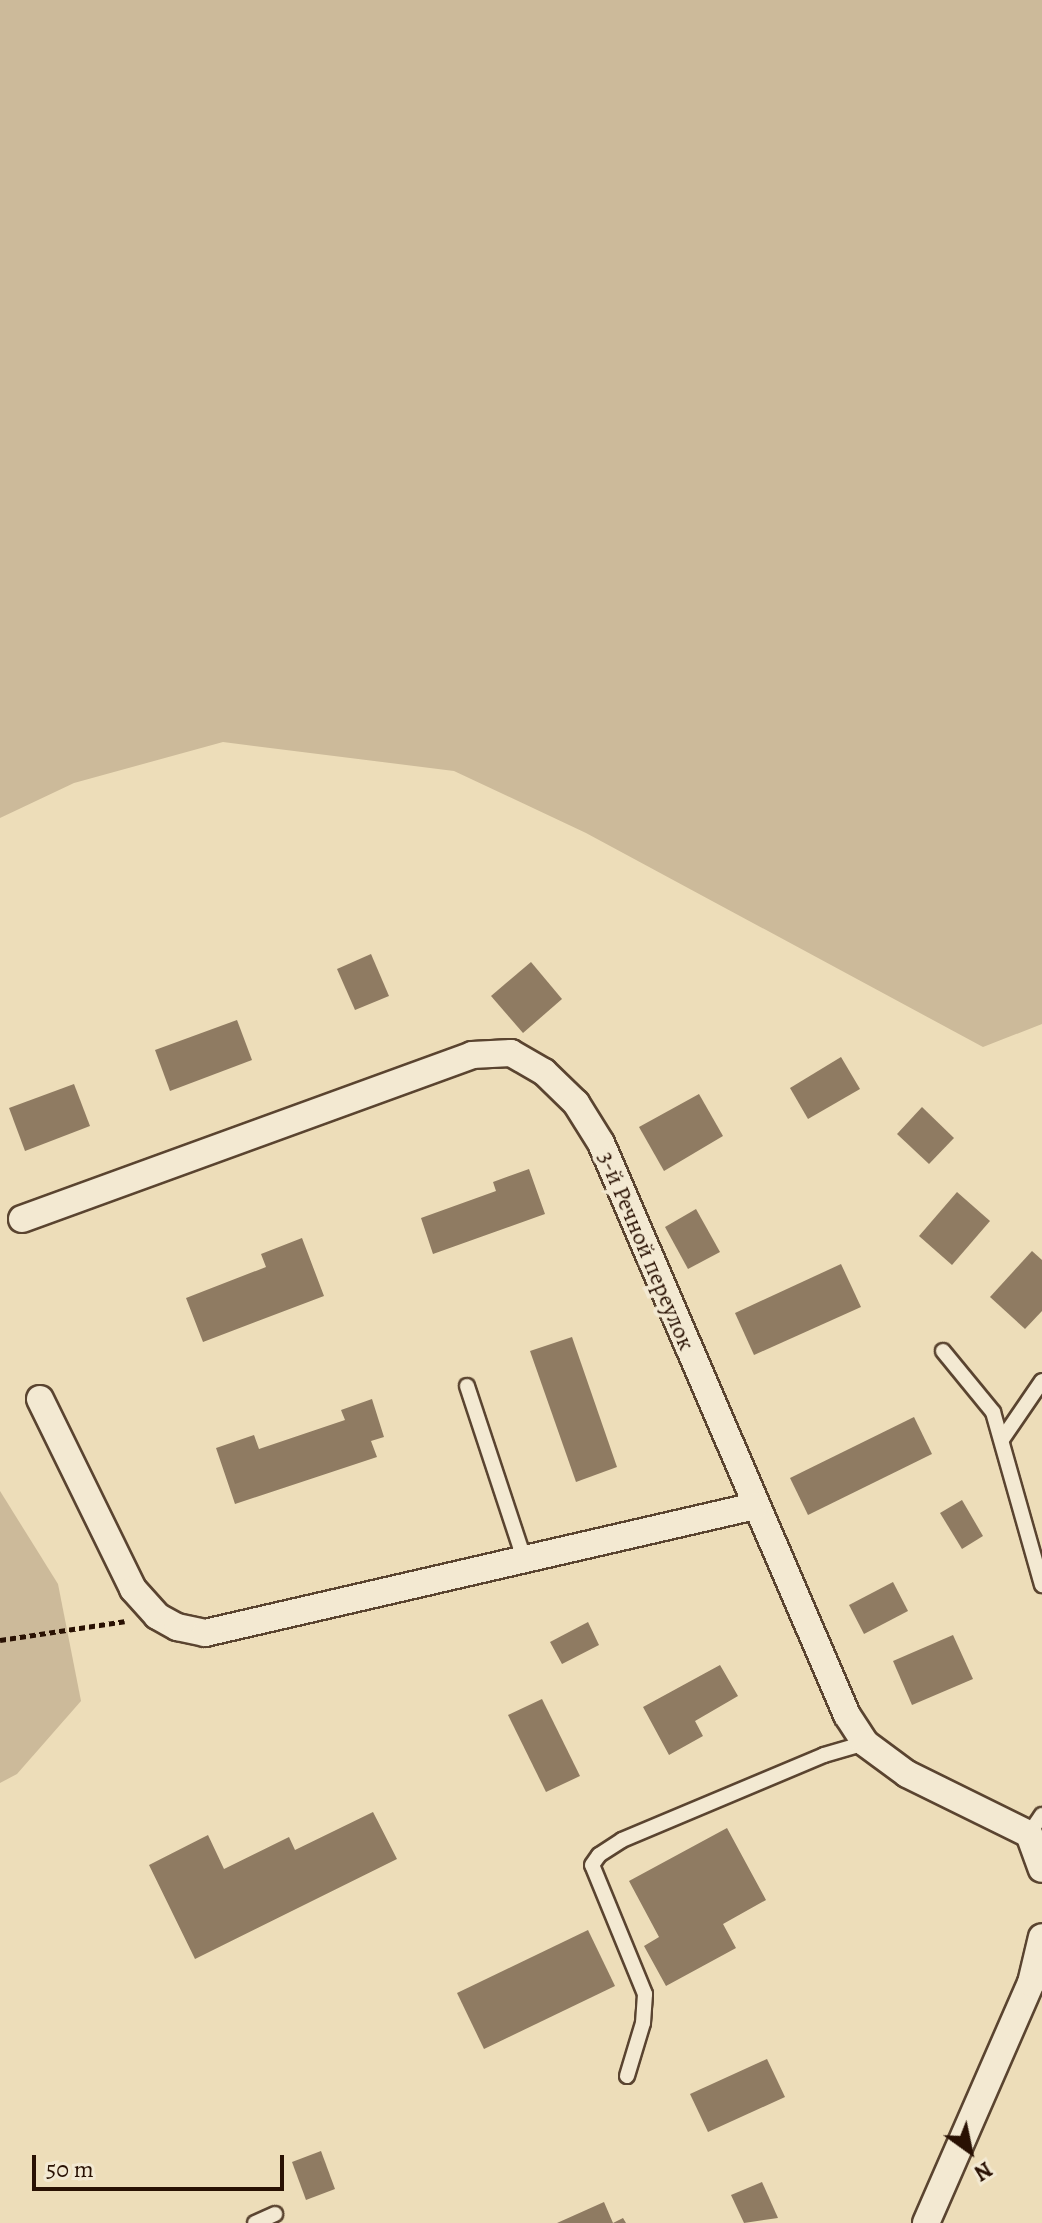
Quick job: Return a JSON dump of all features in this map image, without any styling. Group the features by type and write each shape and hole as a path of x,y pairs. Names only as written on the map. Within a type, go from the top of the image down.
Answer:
{"street":[{"name":"3-й Речной переулок","path":"22,1219 472,1055 511,1053 544,1072 576,1103 601,1143 847,1715 865,1743 907,1774 1036,1825 1042,1869"},
{"path":"40,1399 133,1589 157,1616 205,1633 755,1506"},
{"path":"926,2223 1031,1983 1042,1937"}],"lane":[{"path":"943,1351 986,1398 1003,1438 1042,1585"},
{"path":"1003,1438 1042,1381"},
{"path":"467,1386 524,1558"},
{"path":"627,2076 643,2023 645,1994 592,1865 599,1855 622,1840 824,1755 865,1743"},
{"path":"255,2223 275,2214"}],"path":[{"path":"0,1640 157,1616"}],"shaded area":[{"path":"0,0 1042,0 1042,1024 983,1047 586,833 454,771 223,742 74,783 0,818"},
{"path":"0,1491 58,1584 81,1701 17,1774 0,1783"}],"building":[{"path":"371,954 389,996 355,1010 337,969"},
{"path":"531,962 562,999 523,1033 491,996"},
{"path":"237,1020 252,1060 170,1091 155,1050"},
{"path":"841,1057 860,1089 808,1119 790,1088"},
{"path":"74,1084 90,1126 25,1151 9,1108"},
{"path":"699,1094 723,1136 664,1171 639,1127"},
{"path":"922,1107 954,1138 929,1164 897,1134"},
{"path":"529,1169 545,1214 433,1254 421,1218 496,1191 493,1182"},
{"path":"957,1192 990,1221 952,1265 919,1236"},
{"path":"696,1209 720,1252 688,1269 665,1227"},
{"path":"302,1238 324,1296 203,1342 186,1298 266,1267 261,1254"},
{"path":"1032,1251 1042,1260 1042,1311 1025,1329 990,1297"},
{"path":"841,1264 861,1307 754,1355 735,1313"},
{"path":"572,1337 617,1467 576,1482 530,1351"},
{"path":"372,1399 384,1437 371,1441 377,1457 235,1504 216,1448 254,1435 259,1449 345,1420 341,1410"},
{"path":"914,1417 932,1454 808,1515 790,1478"},
{"path":"962,1500 983,1536 962,1549 940,1513"},
{"path":"893,1582 908,1611 864,1634 849,1605"},
{"path":"588,1622 599,1645 562,1664 550,1642"},
{"path":"953,1635 973,1679 912,1705 893,1661"},
{"path":"720,1665 738,1696 695,1721 703,1736 669,1755 643,1707"},
{"path":"542,1699 580,1776 546,1792 508,1715"},
{"path":"373,1812 397,1859 195,1959 149,1865 208,1835 224,1869 289,1837 295,1850"},
{"path":"727,1828 766,1900 723,1924 736,1948 666,1986 644,1946 659,1937 629,1881"},
{"path":"588,1930 615,1986 484,2049 457,1993"},
{"path":"767,2059 785,2097 708,2132 690,2094"},
{"path":"321,2151 335,2189 306,2200 292,2162"},
{"path":"762,2182 778,2218 744,2223 731,2195"},
{"path":"604,2202 613,2223 557,2223"}]}
